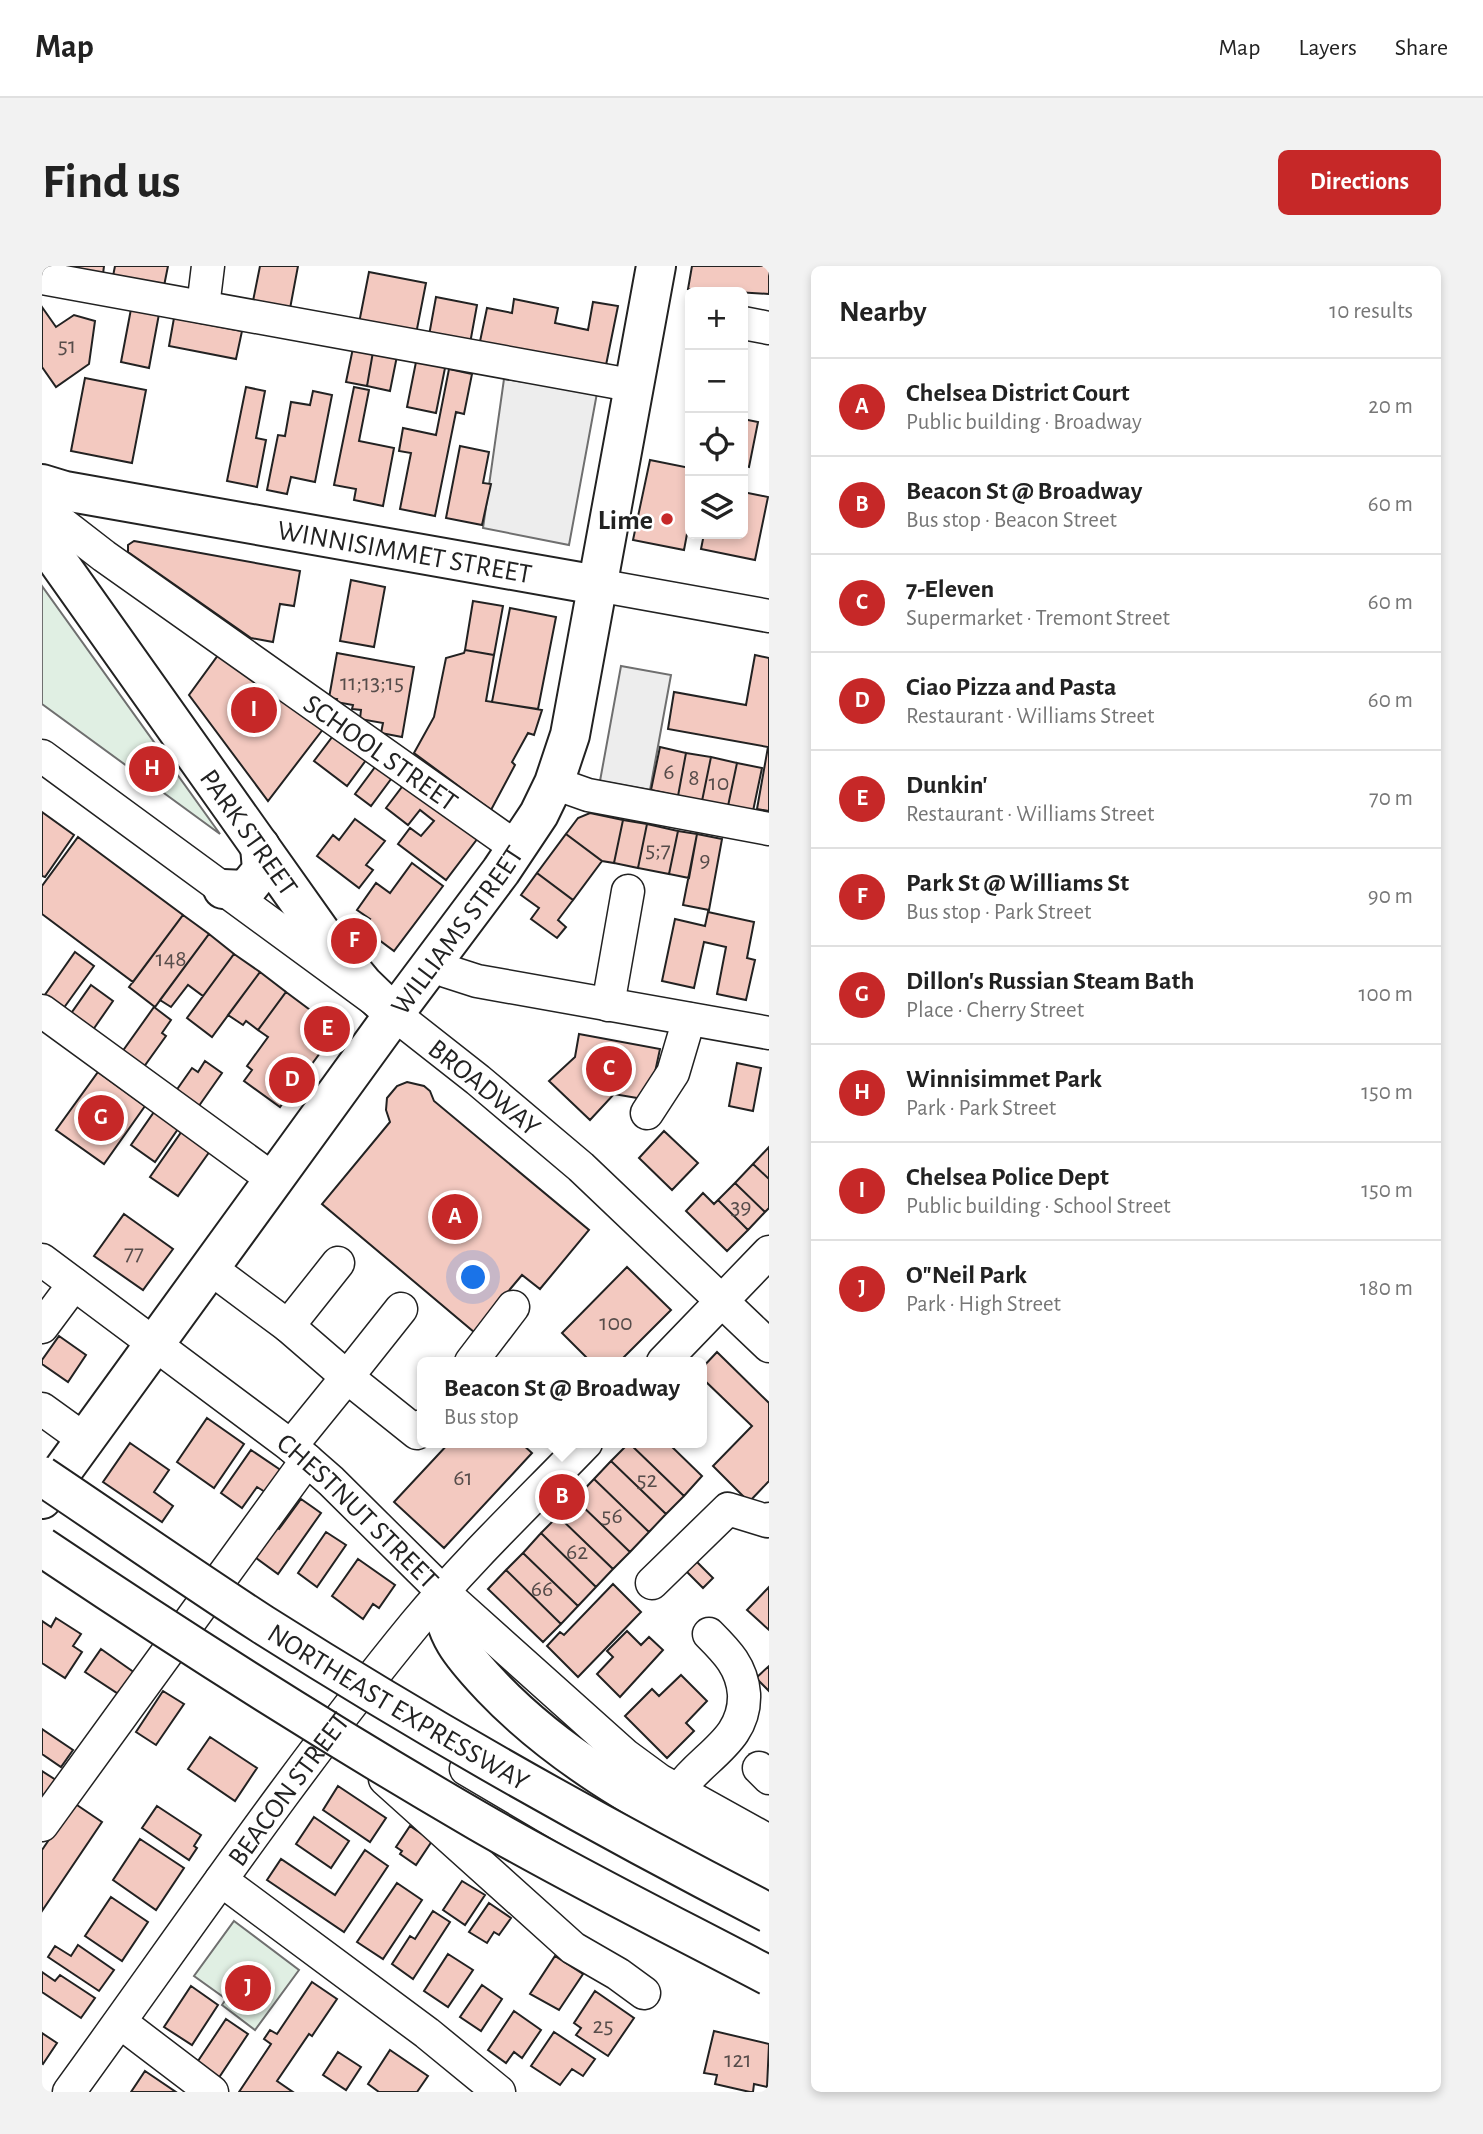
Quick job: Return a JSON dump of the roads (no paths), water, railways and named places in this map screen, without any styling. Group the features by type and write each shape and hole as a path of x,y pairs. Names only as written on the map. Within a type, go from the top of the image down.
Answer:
{"main road":[{"name":"WILLIAMS STREET","path":"42,1499 517,848 539,814 554,783 570,735 656,266"},
{"name":"WINNISIMMET STREET","path":"42,484 65,491 597,585"},
{"name":"PARK STREET","path":"42,539 340,958 394,1014"},
{"path":"223,889 246,890 262,870 260,846"},
{"name":"NORTHEAST EXPRESSWAY","path":"42,1476 264,1625 438,1731 614,1832 769,1913"},
{"path":"42,1548 317,1726 433,1795 587,1882 769,1976"},
{"path":"443,1592 444,1619 453,1639 470,1664 507,1703 553,1744 609,1782 665,1794 769,1873"}],"street":[{"path":"202,307 208,266"},
{"path":"42,278 636,386"},
{"path":"748,324 769,328"},
{"name":"SCHOOL STREET","path":"42,508 104,556 517,848"},
{"name":"WINNISIMMET STREET","path":"597,585 769,615"},
{"name":"BROADWAY","path":"42,756 394,1014 478,1080 561,1149 769,1346"},
{"path":"554,783 588,795 769,829"},
{"path":"608,1004 628,891"},
{"path":"434,961 446,971 477,981 769,1033"},
{"path":"42,1011 274,1180"},
{"path":"647,1113 673,1073 689,1019"},
{"path":"668,1357 769,1252"},
{"name":"CHESTNUT STREET","path":"42,1261 299,1453 443,1592"},
{"path":"288,1326 338,1263"},
{"path":"210,1268 288,1326 417,1433"},
{"path":"42,1327 74,1284"},
{"path":"475,1357 513,1307"},
{"path":"42,1825 299,1453 347,1377 401,1309"},
{"path":"42,1409 85,1440"},
{"name":"BEACON STREET","path":"69,2092 221,1880 402,1640 443,1592 581,1448"},
{"path":"652,1583 728,1509 766,1521 769,1519"},
{"path":"709,1634 737,1665 743,1687 742,1717 733,1734 688,1777 665,1794 769,1841"},
{"path":"354,1703 769,1948"},
{"path":"330,1734 365,1761 573,1948 618,1974 644,1993"},
{"path":"221,1880 428,2033 499,2092"},
{"path":"121,2022 212,2092"}],"place":[{"name":"Lime","path":"667,519"},
{"name":"Chelsea Police Dept","path":"254,710"},
{"name":"Winnisimmet Park","path":"152,769"},
{"name":"Park St @ Williams St","path":"354,941"},
{"name":"Dunkin'","path":"327,1029"},
{"name":"7-Eleven","path":"609,1069"},
{"name":"Ciao Pizza and Pasta","path":"292,1080"},
{"name":"Dillon's Russian Steam Bath","path":"101,1118"},
{"name":"Chelsea District Court","path":"455,1217"},
{"name":"Beacon St @ Broadway","path":"562,1497"},
{"name":"O\"Neil Park","path":"248,1988"}]}
